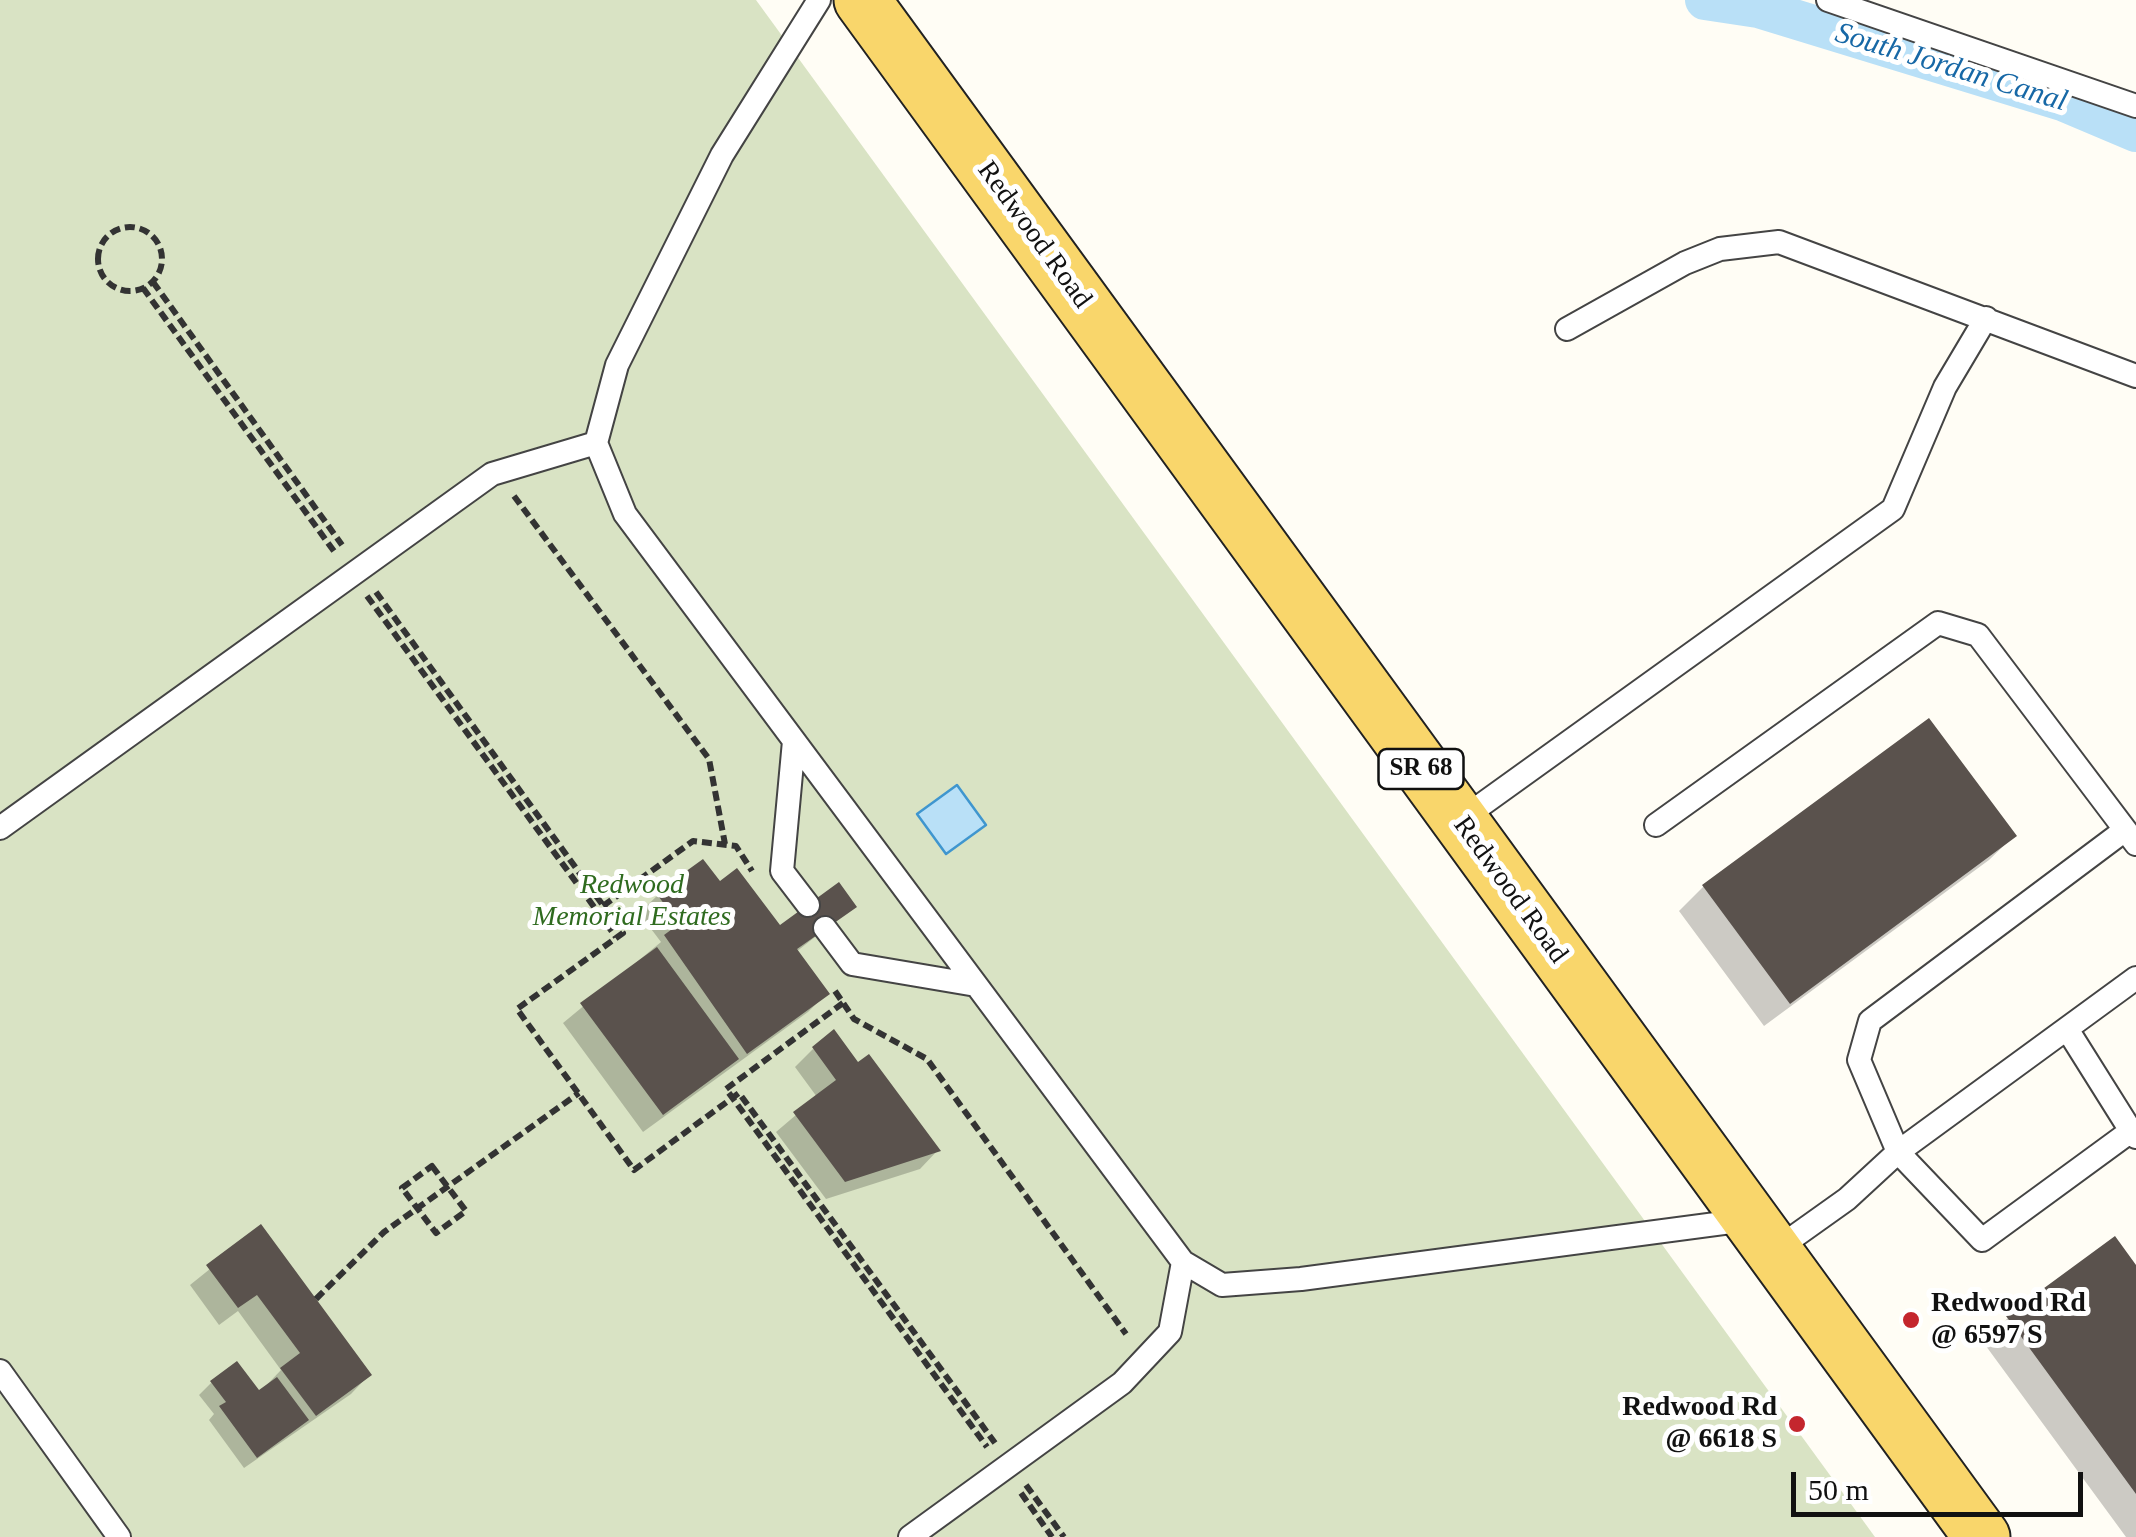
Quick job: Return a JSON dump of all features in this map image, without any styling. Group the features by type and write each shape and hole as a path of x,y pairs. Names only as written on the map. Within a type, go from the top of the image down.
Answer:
{"main road":[{"name":"Redwood Road","path":"862,0 1982,1537"}],"lane":[{"path":"818,0 722,155 617,365 596,443 625,514 1183,1262 1222,1285 1762,1235 1848,1200 1898,1152 2136,978"},
{"path":"1828,0 2136,106"},
{"path":"1567,329 1686,263 1720,249 1779,242 2136,376"},
{"path":"1459,821 1893,509 1945,387 1986,318"},
{"path":"0,828 497,472 596,443"},
{"path":"1656,826 1938,623 1978,635 2130,837 1870,1022 1859,1060 1898,1152 1982,1240 2134,1134 2067,1029"},
{"path":"794,741 782,871 808,905"},
{"path":"825,928 852,964 976,984"},
{"path":"910,1537 1122,1384 1170,1332 1183,1262"},
{"path":"0,1371 119,1537"}],"path":[{"path":"140,228 154,236 162,259 152,282 142,288 116,287 102,274 102,244 116,230 140,228"},
{"path":"152,282 616,937"},
{"path":"142,288 622,933 517,1009 578,1094 634,1170 739,1094 1007,1467 1052,1537"},
{"path":"497,472 708,759 725,844"},
{"path":"603,906 693,841 736,846 756,876"},
{"path":"833,989 854,1019 927,1059 1144,1360"},
{"path":"733,1098 726,1089 843,1004"},
{"path":"316,1299 384,1232 578,1094"},
{"path":"432,1166 466,1212 436,1233 417,1208 402,1188 432,1166"},
{"path":"1007,1467 1064,1537"}],"green space":[{"name":"Redwood Memorial Estates","path":"0,0 756,0 1875,1537 0,1537"}],"water":[{"path":"957,785 986,825 946,854 917,814"}],"building":[{"path":"1929,718 2017,836 1790,1004 1702,885"},
{"path":"703,859 720,881 737,868 780,925 839,882 857,907 797,949 830,994 747,1054 664,935 679,924 656,893"},
{"path":"657,947 739,1059 663,1115 580,1003"},
{"path":"834,1029 858,1062 869,1054 941,1151 845,1182 793,1112 836,1080 812,1047"},
{"path":"261,1224 372,1375 316,1416 280,1368 300,1353 257,1295 238,1308 206,1265"},
{"path":"2115,1236 2136,1265 2136,1494 2006,1316"},
{"path":"237,1361 259,1390 277,1377 309,1420 257,1458 219,1406 226,1402 210,1381"}],"waterway":[{"name":"South Jordan Canal","path":"1705,0 1758,8 2065,102 2136,132"}],"place":[{"name":"Redwood Rd @ 6597 S","path":"1911,1320"},
{"name":"Redwood Rd @ 6618 S","path":"1797,1424"}]}
